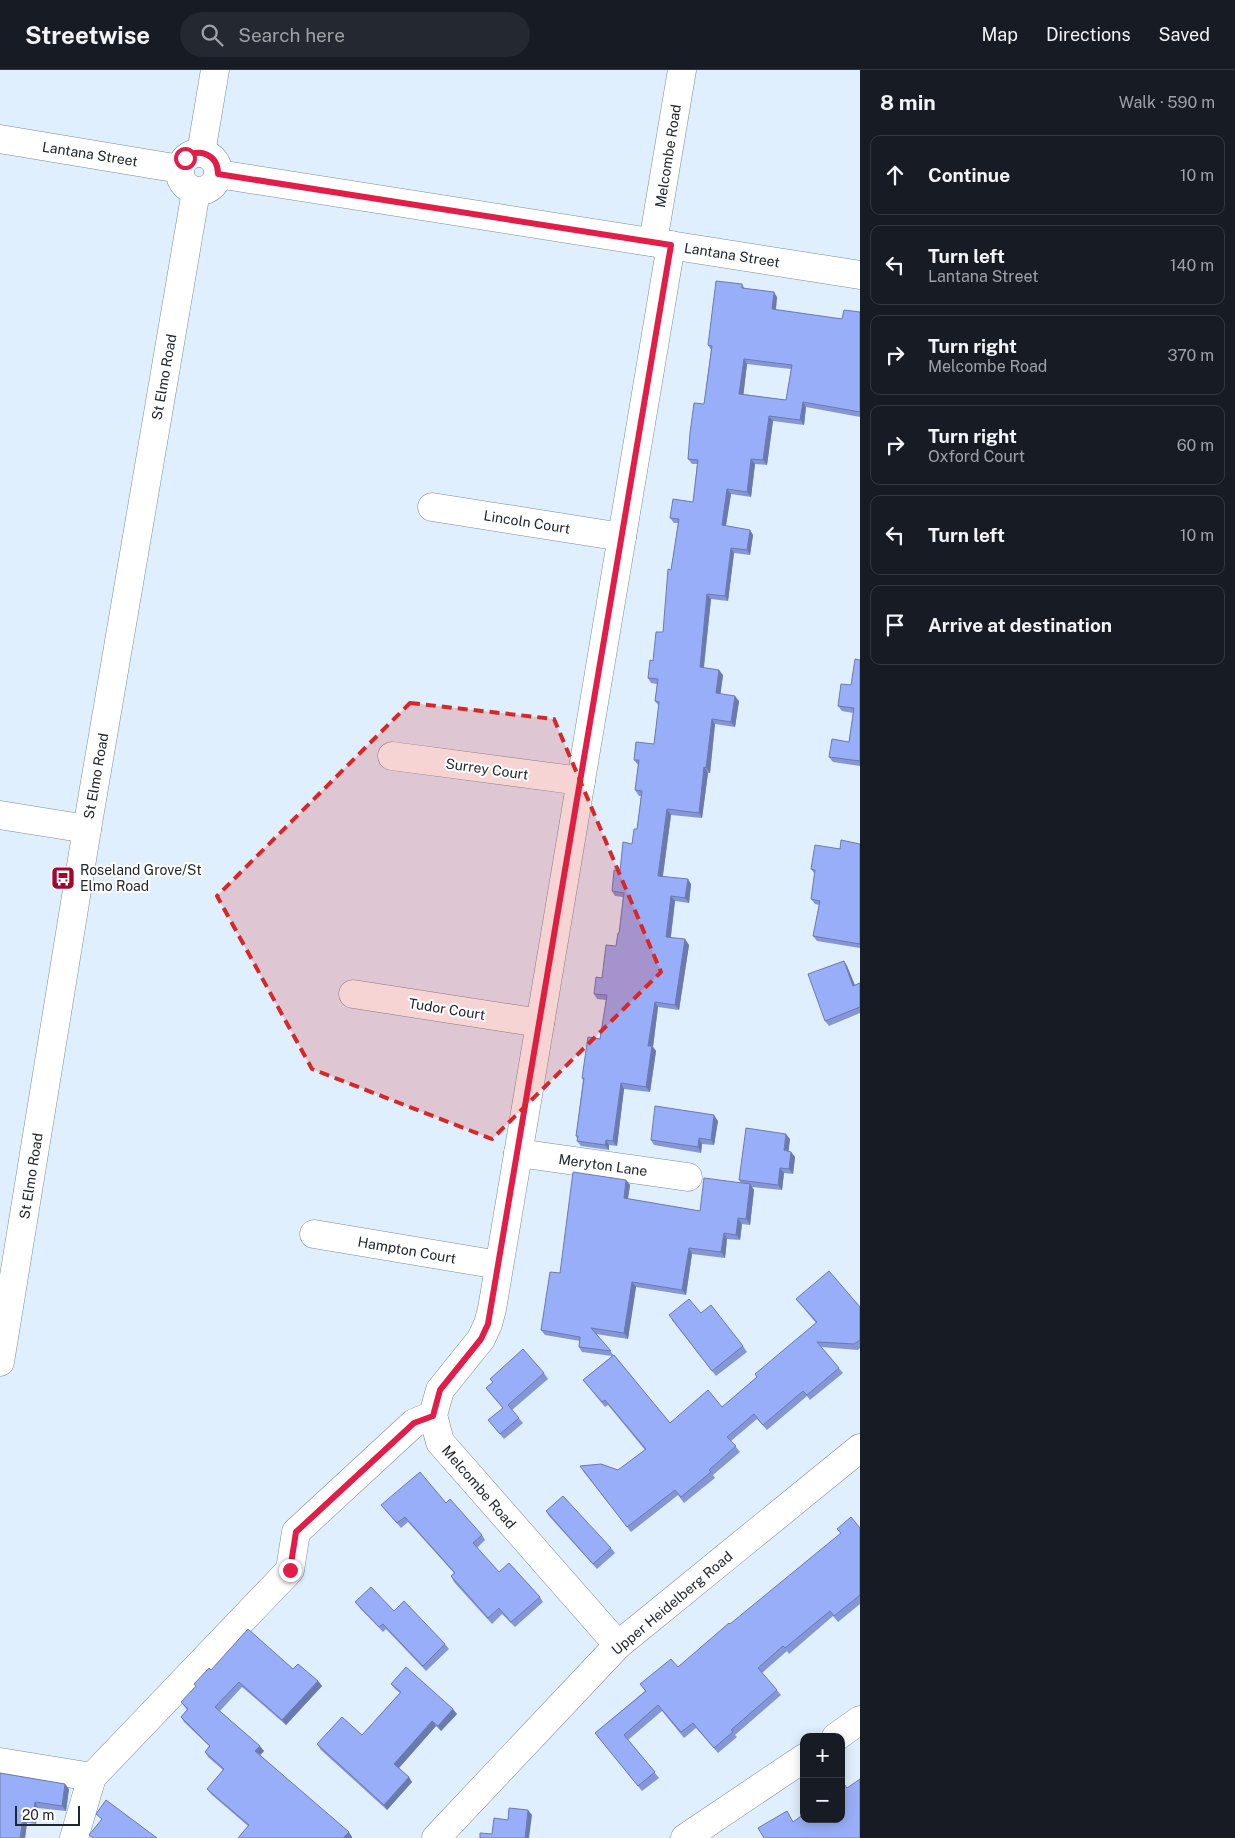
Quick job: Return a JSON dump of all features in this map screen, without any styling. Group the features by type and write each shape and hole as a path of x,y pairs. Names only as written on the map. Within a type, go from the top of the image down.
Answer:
{"street":[{"path":"201,152 215,70"},
{"name":"Melcombe Road","path":"618,1645 440,1442 433,1416 440,1390 481,1339 488,1324 499,1265 622,537 662,244 682,70"},
{"name":"Lantana Street","path":"0,139 180,169"},
{"path":"201,152 212,158 218,168 218,174 213,185 202,191 196,191 185,185 182,181 180,169 185,158 201,152"},
{"name":"Lantana Street","path":"218,174 860,275"},
{"name":"St Elmo Road","path":"0,1362 87,829 196,191"},
{"name":"Lincoln Court","path":"432,507 622,537"},
{"name":"Surrey Court","path":"392,756 581,781"},
{"path":"0,815 87,829"},
{"name":"Tudor Court","path":"353,994 540,1023"},
{"name":"Meryton Lane","path":"518,1154 688,1177"},
{"name":"Hampton Court","path":"314,1234 499,1265"},
{"path":"74,1838 92,1777 290,1570 296,1532 414,1423 433,1416"},
{"name":"Upper Heidelberg Road","path":"436,1838 618,1645 860,1448"},
{"path":"842,1733 860,1720"},
{"path":"685,1838 800,1761"},
{"path":"0,1762 92,1777"}],"highlighted area":[{"path":"410,703 554,719 661,972 492,1139 312,1069 217,896"}],"building":[{"path":"716,281 742,284 742,288 774,292 772,309 842,319 844,310 860,312 860,412 803,402 800,420 769,416 763,460 751,459 747,492 727,489 722,525 750,530 747,550 731,548 725,596 707,594 700,667 719,670 716,693 735,696 731,722 712,719 699,813 667,809 658,876 688,879 685,898 671,896 666,937 685,939 675,1005 655,1002 648,1046 652,1046 646,1087 621,1083 613,1141 606,1140 605,1145 577,1141 578,1136 576,1136 584,1078 582,1078 588,1037 600,1039 607,995 594,994 596,977 602,978 606,945 616,946 619,933 624,893 612,891 614,870 620,871 623,842 632,844 634,829 637,829 642,791 635,790 639,760 634,760 636,742 654,744 659,702 655,701 658,679 648,678 650,660 653,661 656,632 663,632 668,569 671,570 679,519 670,518 673,499 693,502 698,460 688,459 690,433 694,403 704,404 712,346 708,345","holes":["744,359 792,365 786,400 739,394"]},
{"path":"855,659 860,660 860,761 829,757 832,739 849,742 854,708 838,706 841,684 851,685"},
{"path":"841,840 860,844 860,944 813,936 820,901 811,899 815,870 811,869 815,845 840,849"},
{"path":"844,961 853,986 860,983 860,1007 825,1021 808,974"},
{"path":"655,1106 714,1115 711,1140 699,1138 698,1147 651,1140"},
{"path":"746,1128 786,1134 784,1150 791,1152 789,1169 780,1168 778,1185 739,1180"},
{"path":"573,1172 626,1180 624,1198 700,1211 704,1178 750,1184 746,1219 738,1218 736,1235 724,1233 721,1252 689,1248 682,1290 632,1282 624,1333 591,1328 611,1351 579,1347 580,1337 541,1330 550,1272 560,1273"},
{"path":"829,1271 860,1307 860,1340 854,1344 817,1342 839,1368 807,1395 803,1391 763,1425 754,1414 727,1437 736,1446 709,1470 711,1472 681,1497 675,1490 627,1527 580,1466 601,1464 618,1470 646,1449 605,1400 602,1402 583,1380 614,1355 670,1423 708,1390 722,1407 757,1377 755,1374 817,1322 796,1299"},
{"path":"689,1299 701,1313 711,1305 743,1346 712,1371 669,1315"},
{"path":"523,1349 544,1373 508,1405 519,1418 500,1434 488,1420 503,1408 486,1388 493,1382 490,1379"},
{"path":"420,1472 446,1503 450,1499 482,1535 473,1543 499,1572 509,1563 540,1597 511,1622 499,1608 488,1618 451,1576 455,1573 405,1517 397,1523 381,1505"},
{"path":"563,1496 611,1548 593,1564 546,1511"},
{"path":"851,1517 860,1528 860,1595 834,1616 830,1611 785,1648 783,1646 758,1668 777,1690 731,1730 733,1732 714,1748 693,1723 681,1732 658,1705 624,1735 655,1772 638,1786 595,1733 646,1691 640,1684 671,1659 678,1667 729,1623 841,1533 837,1529"},
{"path":"371,1587 394,1611 404,1601 445,1644 423,1666 383,1624 379,1627 355,1602"},
{"path":"248,1629 293,1669 298,1664 318,1681 282,1720 239,1682 215,1707 260,1746 255,1751 349,1832 343,1838 238,1838 249,1825 207,1789 224,1769 205,1752 210,1746 181,1717 188,1709 181,1702 196,1686 194,1684 209,1668 211,1670"},
{"path":"406,1667 453,1709 438,1726 432,1721 394,1764 409,1777 384,1805 317,1744 342,1717 362,1735 401,1692 391,1684"},
{"path":"0,1773 65,1784 62,1806 35,1802 33,1819 23,1818 20,1838 0,1838"},
{"path":"860,1779 860,1838 764,1838 758,1828 787,1811 793,1822 800,1817 800,1823 845,1823 845,1785 847,1788"},
{"path":"106,1800 157,1838 93,1838 89,1835 102,1819 96,1814"},
{"path":"509,1808 528,1810 525,1838 480,1838 480,1833 492,1834 494,1818 508,1820"}],"place":[{"name":"Roseland Grove/St Elmo Road","path":"63,878"}],"route":[{"path":"185,158 195,153 207,154 216,162 218,174 671,245 488,1324 481,1339 440,1390 433,1416 414,1423 296,1532 290,1570"}]}
